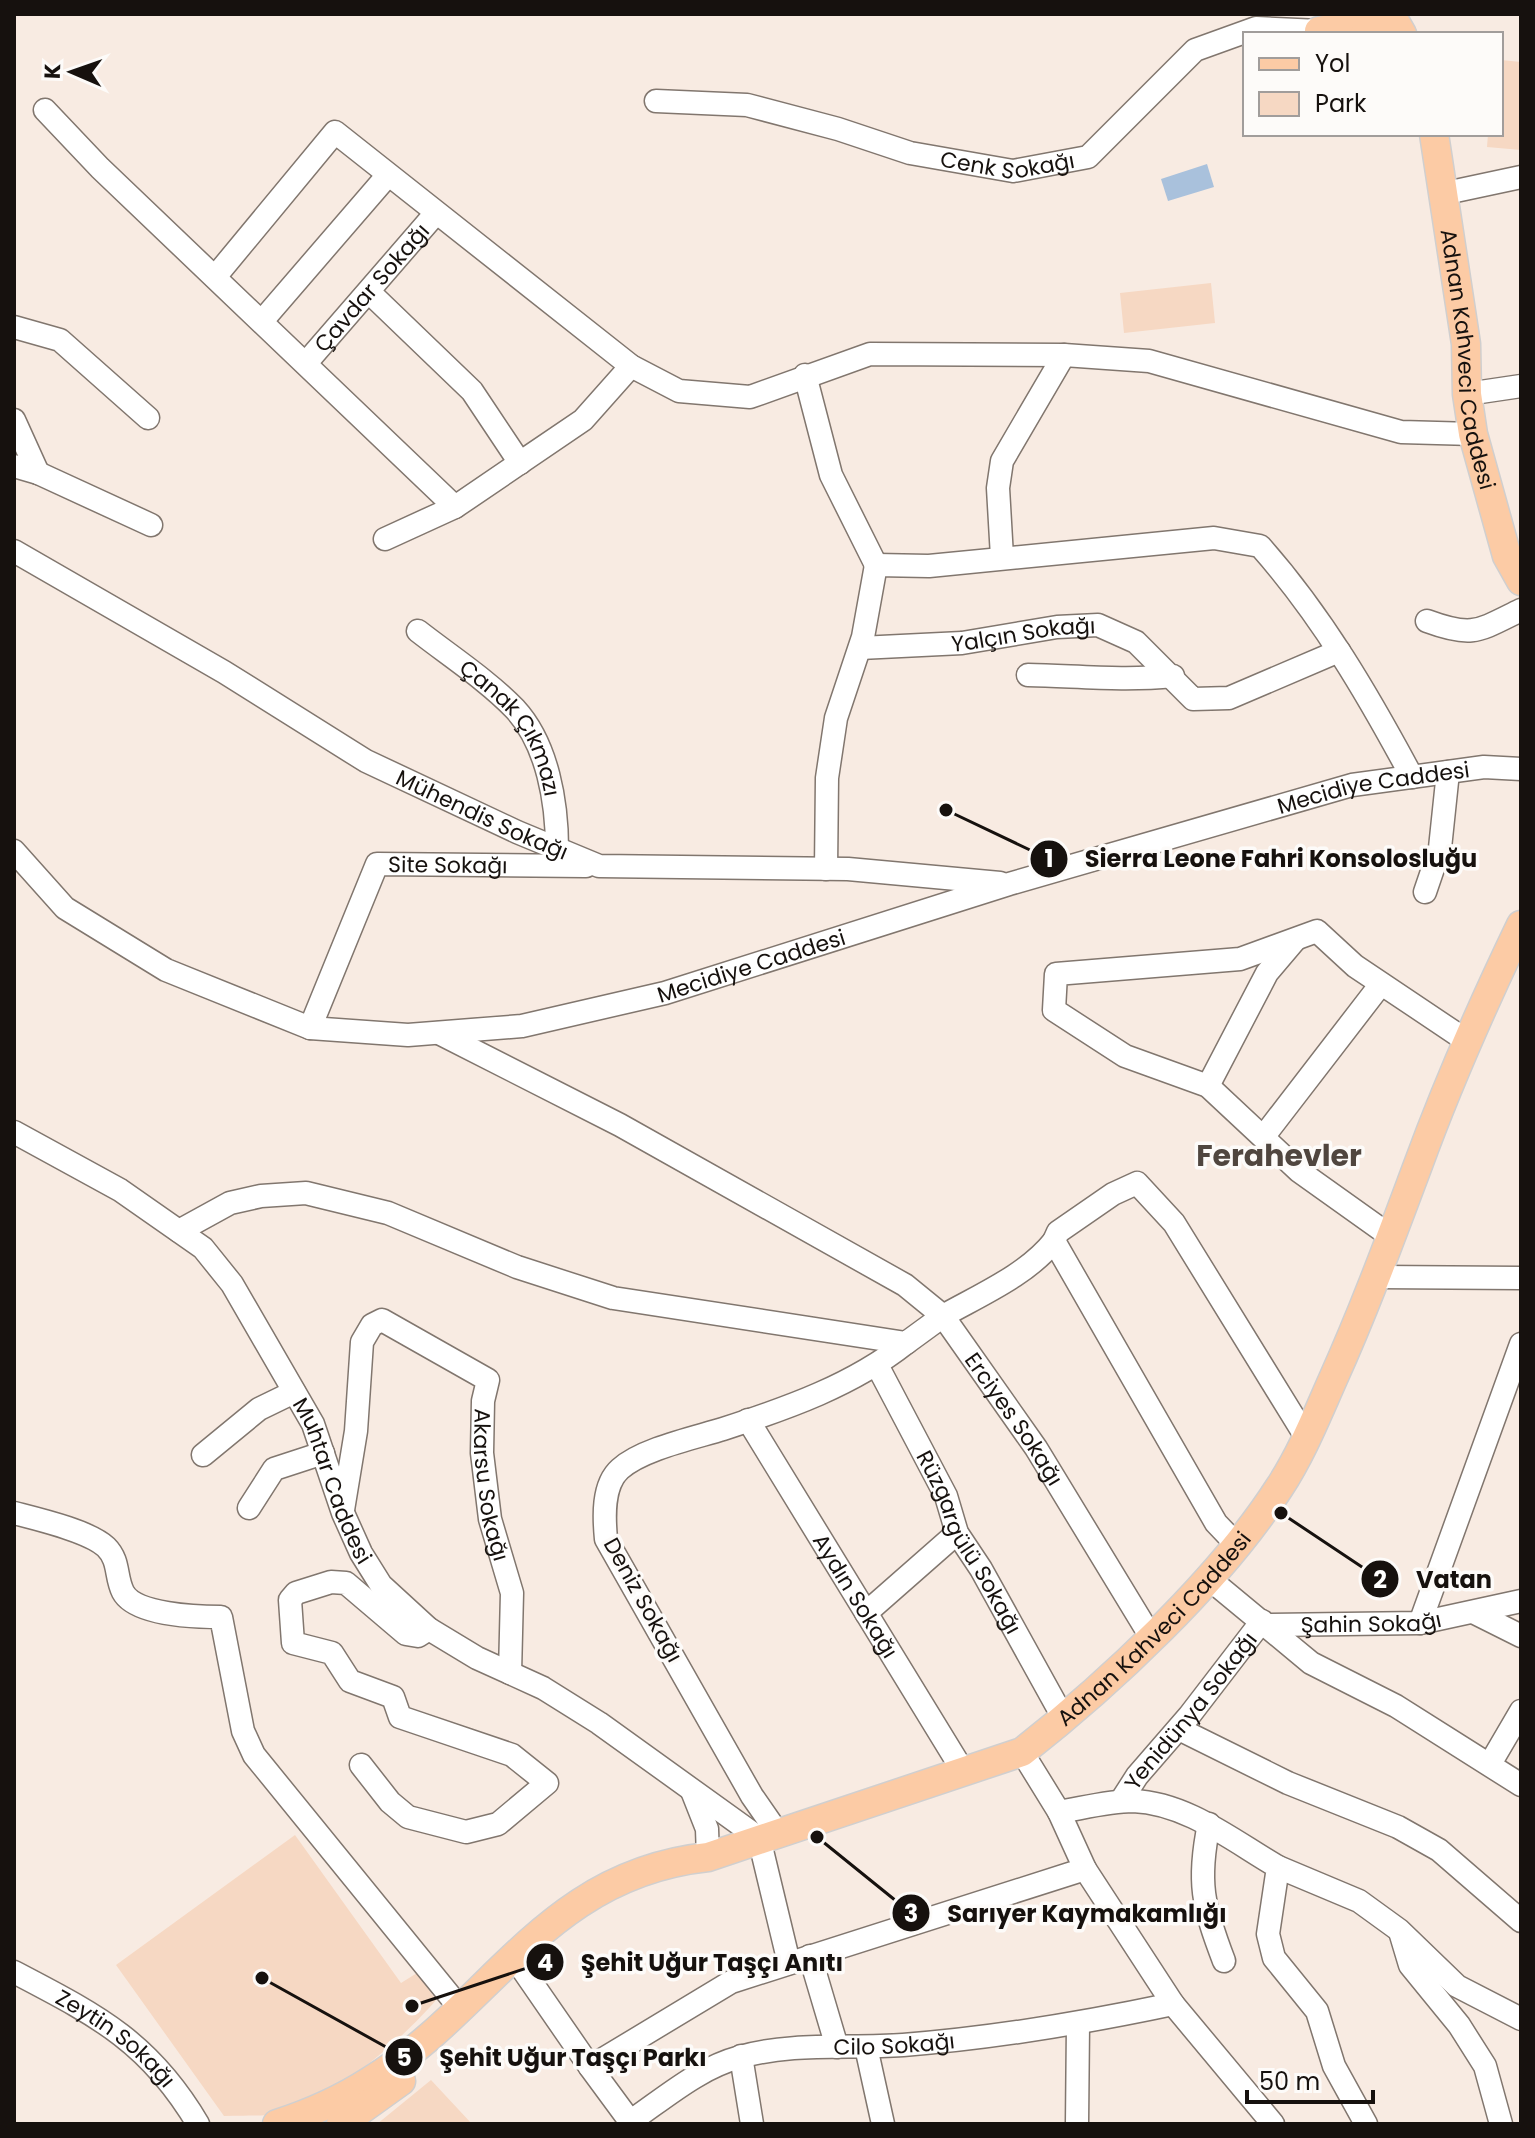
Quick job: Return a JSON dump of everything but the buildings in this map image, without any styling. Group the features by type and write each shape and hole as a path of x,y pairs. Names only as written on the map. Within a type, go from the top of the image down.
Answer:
{"main road":[{"path":"1324,32 1381,21"},
{"name":"Adnan Kahveci Caddesi","path":"1434,136 1446,193 1466,344 1467,394 1473,434 1507,556 1521,581"},
{"name":"Adnan Kahveci Caddesi","path":"277,2124 371,2081 459,2007 526,1943 576,1903 669,1861 708,1857 1022,1752 1064,1719 1151,1637 1236,1544 1280,1487 1306,1437 1378,1277 1467,1041 1521,925"},
{"name":"Adnan Kahveci Caddesi","path":"341,2124 399,2083 556,1937 598,1907 676,1879 708,1857"}],"street":[{"name":"Cenk Sokağı","path":"656,101 747,105 838,129 910,153 1013,171 1088,157 1195,50 1250,21 1324,32"},
{"path":"45,110 100,168 455,507"},
{"path":"215,277 335,132 631,366 679,391 750,397 870,354 1064,355 1149,361 1401,432 1473,434"},
{"path":"262,321 388,175"},
{"path":"1446,193 1521,177"},
{"name":"Çavdar Sokağı","path":"306,363 436,213"},
{"path":"369,292 472,391 520,463"},
{"path":"14,327 60,340 148,418"},
{"path":"1002,557 998,488 1002,461 1064,355"},
{"path":"385,539 455,507 583,420 631,366"},
{"path":"805,375 831,475 876,565 860,648 836,718 831,748 827,778 826,869"},
{"path":"1467,394 1521,386"},
{"path":"14,420 38,473"},
{"path":"14,466 38,473 151,525"},
{"path":"876,565 929,566 1214,538 1260,546 1289,578 1361,682 1412,777"},
{"name":"Mühendis Sokağı","path":"14,551 224,672 366,761 599,866 826,869 1009,884"},
{"path":"1427,621 1461,633 1476,631 1521,610"},
{"name":"Yalçın Sokağı","path":"860,648 962,643 1057,627 1098,625 1136,642 1193,699 1229,698 1339,651"},
{"name":"Çanak Çıkmazı","path":"418,631 515,710 533,737 557,805 557,849"},
{"path":"1028,675 1085,676 1126,681 1173,676"},
{"name":"Mecidiye Caddesi","path":"14,851 65,908 166,970 310,1028 408,1035 522,1026 665,993 1009,884 1352,785 1484,767 1521,769"},
{"path":"1425,892 1440,848 1448,772"},
{"name":"Site Sokağı","path":"310,1028 377,864 599,866"},
{"path":"1393,1238 1299,1171 1208,1086 1125,1056 1054,1010 1056,974 1240,959 1317,931 1355,966 1467,1041"},
{"path":"1208,1086 1267,973 1296,939"},
{"path":"1264,1136 1381,984"},
{"name":"Erciyes Sokağı","path":"438,1032 620,1125 905,1285 943,1316 1036,1448 1151,1637"},
{"name":"Muhtar Caddesi","path":"14,1132 120,1190 203,1248 232,1284 313,1424 343,1513 361,1553 381,1585 429,1629 543,1688 599,1723 692,1791 768,1835"},
{"path":"943,1316 1044,1253 1058,1232 1113,1194 1137,1183 1174,1223 1263,1361 1306,1437"},
{"path":"179,1231 230,1203 261,1196 306,1193 388,1213 517,1267 613,1298 906,1343"},
{"path":"1054,1241 1208,1510 1236,1544"},
{"path":"1378,1277 1521,1278"},
{"name":"Deniz Sokağı","path":"768,1835 752,1796 606,1539 603,1513 619,1469 657,1450 804,1400 877,1365 943,1316"},
{"name":"Akarsu Sokağı","path":"343,1513 356,1431 362,1342 372,1325 382,1320 488,1380 483,1401 482,1453 490,1519 512,1593 510,1673"},
{"path":"1420,1623 1521,1344"},
{"name":"Rüzgargülü Sokağı","path":"877,1365 946,1496 957,1533 981,1569 1064,1719"},
{"path":"203,1455 259,1409 294,1392"},
{"name":"Aydın Sokağı","path":"748,1420 963,1771"},
{"path":"249,1508 274,1469 323,1453"},
{"path":"14,1513 100,1542 117,1563 121,1588 130,1601 160,1611 221,1617 243,1731 254,1755 459,2007"},
{"path":"866,1613 957,1533"},
{"path":"1207,1577 1311,1663 1396,1706 1521,1785"},
{"path":"361,1765 390,1802 408,1817 466,1832 498,1824 547,1783 512,1755 400,1717 393,1697 350,1681 332,1653 293,1643 290,1600 296,1593 339,1581 351,1585 406,1634 418,1636 429,1629"},
{"name":"Şahin Sokağı","path":"1264,1623 1420,1623 1521,1601"},
{"path":"1475,1613 1521,1636"},
{"name":"Yenidünya Sokağı","path":"1121,1801 1137,1776 1264,1623"},
{"path":"1490,1764 1521,1711"},
{"path":"1179,1729 1288,1783 1398,1827 1425,1842 1521,1921"},
{"path":"1022,1752 1059,1812 1085,1869 1173,2004 1273,2124"},
{"path":"692,1791 707,1829 708,1857"},
{"path":"1059,1812 1121,1801 1175,1809 1209,1824 1278,1867 1359,1901 1399,1930 1457,1986 1521,2019"},
{"path":"1209,1824 1202,1861 1204,1909 1224,1961"},
{"path":"768,1835 800,1959 837,2047"},
{"path":"1278,1867 1268,1934 1274,1958 1317,2011 1334,2066 1366,2124"},
{"path":"590,2067 731,1982 1085,1869"},
{"path":"1399,1930 1410,1965 1459,2025 1485,2066 1501,2124"},
{"path":"523,1970 632,2123"},
{"name":"Zeytin Sokağı","path":"14,1972 126,2037 179,2092 198,2124"},
{"name":"Cilo Sokağı","path":"632,2123 696,2075 741,2056 980,2039 1078,2024 1173,2004"},
{"path":"1077,2124 1078,2024"},
{"path":"866,2047 883,2124"},
{"path":"741,2056 752,2124"}],"green space":[{"path":"1503,60 1521,62 1521,150 1487,147 1488,136 1503,136"},
{"path":"1211,283 1215,323 1124,333 1120,293"},
{"path":"295,1835 401,1983 417,1973 436,2000 386,2049 322,2095 281,2113 224,2116 116,1965"},
{"path":"431,2080 472,2124 377,2124"}],"water":[{"path":"1207,164 1214,187 1168,201 1161,179"}],"place":[{"name":"Sierra Leone Fahri Konsolosluğu","path":"946,810"},
{"name":"Vatan","path":"1281,1513"},
{"name":"Sarıyer Kaymakamlığı","path":"817,1837"},
{"name":"Şehit Uğur Taşçı Parkı","path":"262,1978"},
{"name":"Şehit Uğur Taşçı Anıtı","path":"412,2006"}],"district":[{"name":"Ferahevler","path":"1279,1155"}]}
